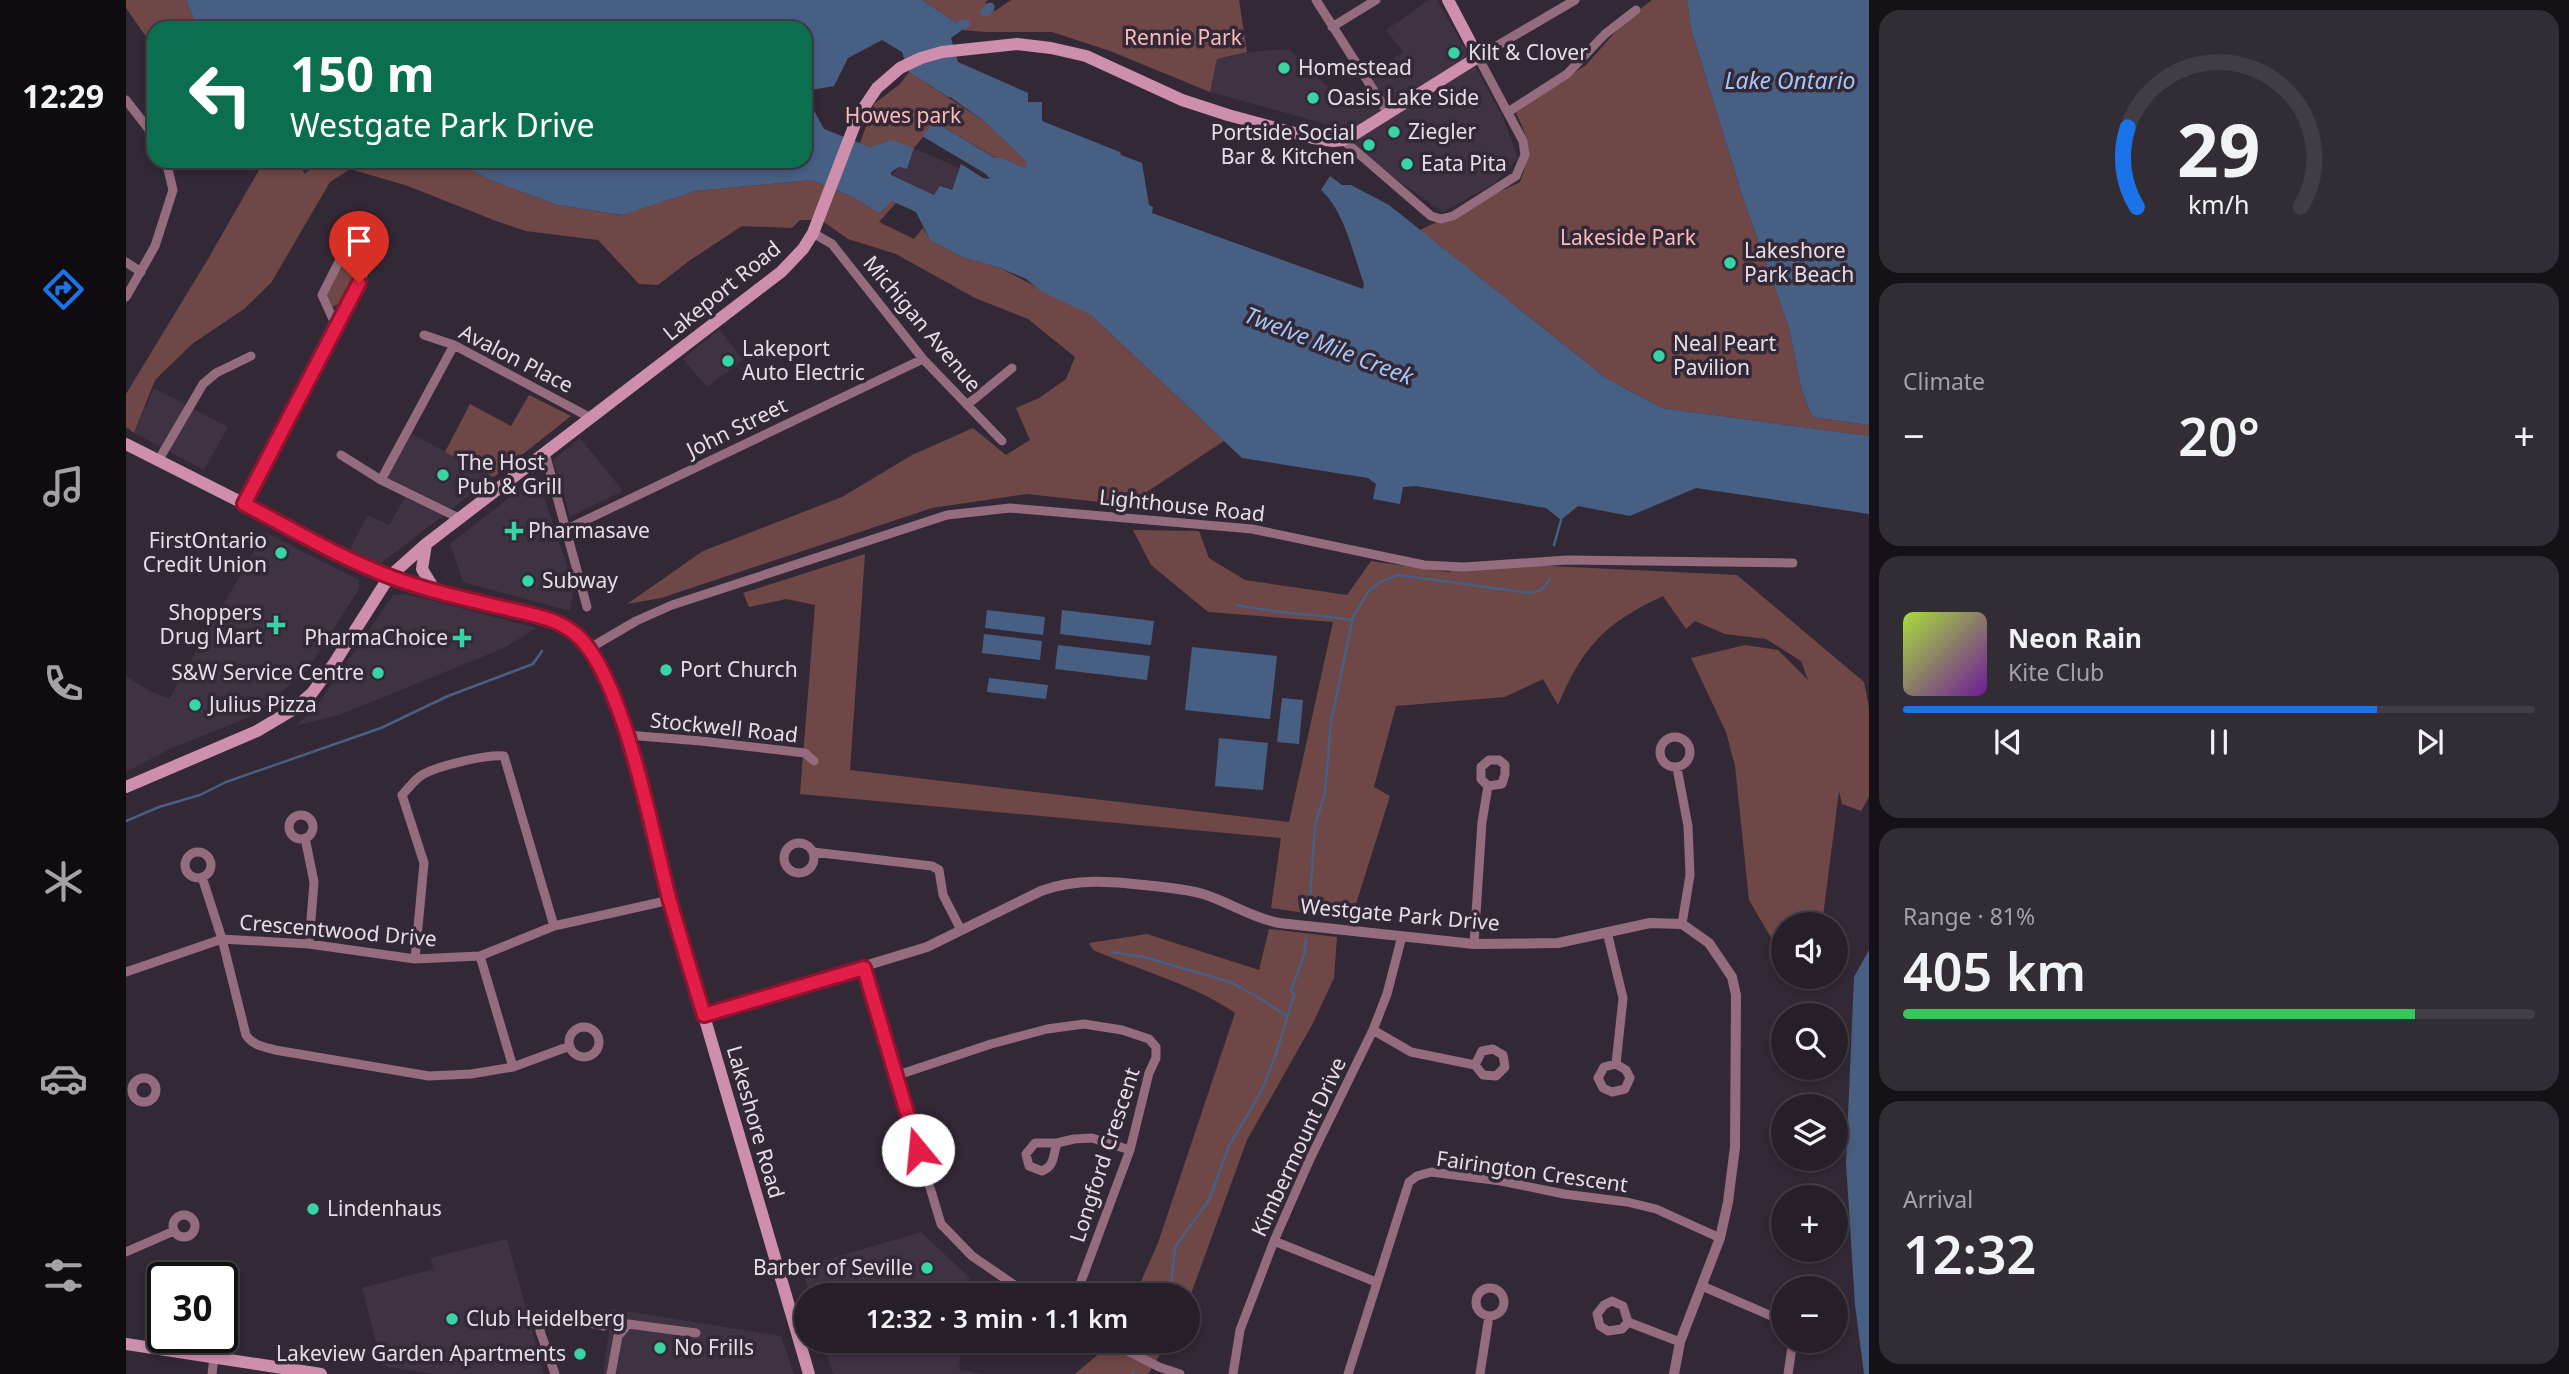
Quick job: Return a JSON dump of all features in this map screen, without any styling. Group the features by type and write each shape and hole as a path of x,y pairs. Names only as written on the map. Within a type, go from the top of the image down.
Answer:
{"main road":[{"path":"1343,140 1478,57 1448,0"},
{"name":"Lakeport Road","path":"126,787 257,731 294,709 312,693 335,662 389,577 426,544 781,272 803,249 813,233 858,116 877,88 900,68 921,58 960,50 1017,44 1052,48 1086,56 1182,100 1228,115 1313,138 1343,140"},
{"name":"Lakeshore Road","path":"126,444 389,577 436,592 554,620 575,633 590,648 611,688 627,735 670,900 809,1374"},
{"path":"426,544 422,569 436,592"},
{"path":"126,1344 321,1374"}],"street":[{"path":"1316,0 1388,113"},
{"path":"1332,27 1376,0"},
{"path":"1343,140 1431,216 1441,219 1453,216 1516,176 1525,155 1523,141 1478,57 1575,0"},
{"path":"1508,112 1567,74 1605,34 1636,10"},
{"path":"126,100 147,127"},
{"path":"126,297 155,246 173,190 168,168"},
{"path":"244,504 381,240 356,228 322,296 336,326"},
{"name":"Michigan Avenue","path":"813,233 832,244 923,359 1002,441"},
{"path":"126,262 141,272"},
{"name":"Avalon Place","path":"424,335 454,345 591,418"},
{"path":"381,480 454,345"},
{"path":"158,461 203,384 216,373 251,356"},
{"name":"John Street","path":"567,529 923,359"},
{"path":"967,405 1012,368"},
{"path":"545,453 587,607"},
{"path":"341,455 381,480 460,519"},
{"name":"Lighthouse Road","path":"590,648 636,621 672,605 947,515 1010,508 1252,529 1444,567 1567,560 1793,563"},
{"name":"Stockwell Road","path":"627,735 805,753 814,761"},
{"path":"415,959 424,863 402,795 421,775 478,757 491,754 504,756 554,926"},
{"path":"1674,1374 1679,1342 1720,1238 1728,1202 1735,1147 1736,995 1732,977 1709,943 1682,924 1690,875 1688,826 1677,768"},
{"path":"1474,944 1482,822 1488,786"},
{"path":"305,838 314,882 309,944"},
{"path":"813,852 932,866 939,870 943,895 961,930"},
{"path":"202,877 222,940 246,1035 258,1045 429,1076 471,1074 513,1067 570,1046"},
{"name":"Westgate Park Drive","path":"704,1015 927,947 1053,887 1089,881 1108,881 1203,894 1267,921 1279,923 1474,944 1558,943 1650,923 1682,924"},
{"name":"Crescentwood Drive","path":"126,972 222,940 309,944 415,959 480,956 554,926 670,900"},
{"path":"1607,932 1623,998 1616,1064"},
{"name":"Kimbermount Drive","path":"1233,1374 1240,1330 1273,1241 1373,1030 1387,994 1402,936"},
{"path":"480,956 513,1067"},
{"path":"864,968 941,1224 972,1256 1011,1283"},
{"name":"Longford Crescent","path":"895,1076 990,1044 1048,1029 1084,1024 1149,1039 1156,1047 1156,1058 1149,1073 1130,1150 1080,1283"},
{"path":"1373,1030 1411,1052 1475,1065"},
{"path":"1057,1143 1092,1138 1130,1150"},
{"name":"Fairington Crescent","path":"1349,1374 1409,1182 1417,1176 1431,1172 1627,1202 1656,1209 1720,1238"},
{"path":"126,1252 174,1231"},
{"path":"1273,1241 1376,1282"},
{"path":"1702,1286 1771,1316"},
{"path":"555,1374 540,1331 544,1316 604,1326"},
{"path":"1480,1374 1489,1316"},
{"path":"1628,1322 1679,1342"},
{"path":"611,1374 618,1336 628,1324 696,1333"},
{"path":"1132,1353 1159,1367 1181,1374"},
{"path":"1788,1374 1791,1353"},
{"path":"212,1374 214,1357"}],"shaded area":[{"path":"1429,0 1437,0 1479,73 1504,120 1518,158 1495,183 1443,212 1354,150 1322,123 1210,92 1217,59 1249,52 1289,49 1345,104 1366,91 1374,73 1403,52 1386,30"},
{"path":"914,148 959,168 951,191 934,195 891,175 899,167 907,169"},
{"path":"719,329 743,360 707,387 683,359"},
{"path":"154,388 228,427 204,470 134,433"},
{"path":"410,433 494,477 381,563 349,550 368,515 389,525 409,491 386,478"},
{"path":"580,438 623,491 570,517 553,460"},
{"path":"537,476 574,586 570,611 463,582 450,544"},
{"path":"265,532 359,580 359,589 307,671 252,716 172,748 126,772 126,676 169,699"},
{"path":"406,594 537,628 504,648 339,715 295,726 317,706 393,595"},
{"path":"921,1232 970,1278 969,1283 807,1283 802,1267"},
{"path":"507,1239 544,1374 435,1374 382,1366 362,1288 433,1269 431,1258"},
{"path":"612,1309 781,1336 794,1374 603,1374"},
{"path":"827,1353 961,1353 959,1370 983,1374 833,1374"}],"green space":[{"path":"126,0 186,0 195,21 147,21 147,38 126,8"},
{"name":"Rennie Park","path":"922,0 988,0 985,3 995,11 1011,0 1239,0 1247,52 1217,59 1210,92 1110,51 1052,32 962,30 954,21"},
{"name":"Lakeside Park","path":"1652,0 1687,0 1691,29 1743,198 1789,328 1801,388 1812,417 1869,425 1869,436 1662,408 1606,378 1420,230 1520,182 1528,146 1515,111 1586,65 1626,20"},
{"name":"Howes park","path":"909,72 984,121 1028,163 1025,168 996,158 935,122 914,148 889,141 870,147 860,143 874,104 900,84"},
{"path":"260,168 301,168 305,174 311,168 467,168 493,181 557,205 621,215 696,191 812,180 851,196 878,212 891,200 896,203 879,222 914,239 923,228 930,240 962,257 1000,268 1091,315 1224,441 1127,505 1027,494 932,508 661,598 627,604 703,551 842,497 912,455 973,428 1006,455 1030,440 1016,408 1039,398 1066,379 1075,357 1028,319 975,298 896,254 848,239 821,220 800,220 792,228 742,226 658,285 639,284 598,240 526,231 408,186 350,169 330,182 271,283 244,309 192,344 155,380 134,433 126,427 126,394"},
{"path":"359,233 371,239 371,245 341,303 332,307 323,296"},
{"path":"529,395 571,416 494,477 445,452 470,404 511,426"},
{"path":"1133,530 1199,531 1209,558 1245,580 1347,595 1371,561 1448,572 1473,566 1550,566 1737,575 1864,682 1869,708 1869,797 1861,811 1842,804 1839,791 1824,912 1771,912 1771,938 1749,900 1735,766 1726,732 1691,658 1745,645 1778,650 1808,680 1801,661 1766,639 1725,634 1695,621 1686,629 1663,596 1626,616 1598,638 1577,667 1558,705 1543,679 1505,697 1396,706 1374,787 1390,796 1351,920 1271,908 1281,838 800,794 815,605 786,599 749,607 743,593 865,554 850,770 1289,822 1333,622 1208,612 1151,565"},
{"path":"1269,929 1337,937 1334,978 1312,1025 1247,1140 1195,1283 1140,1283 1158,1243 1235,1013 1183,985 1093,950 1089,943 1147,934 1259,970"},
{"path":"1100,1353 1161,1353 1148,1374 1075,1374"}],"water":[{"name":"Twelve Mile Creek","path":"186,0 922,0 954,21 962,30 951,38 958,62 1028,93 1028,102 1042,102 1042,121 1142,163 1149,205 1153,207 1152,213 1363,289 1364,284 1342,222 1321,190 1330,176 1342,185 1351,185 1389,205 1606,378 1662,408 1869,436 1869,514 1696,488 1630,516 1578,506 1561,520 1546,508 1416,486 1403,487 1400,504 1373,499 1376,484 1368,478 1242,458 1091,315 1041,291 1026,279 962,257 930,240 916,212 892,201 879,213 851,196 812,180 696,191 622,215 557,205 493,181 467,168 812,168 812,107 824,129 870,147 892,140 914,148 907,169 899,167 891,172 891,175 934,195 940,186 952,190 961,164 983,178 990,179 922,136 935,122 995,158 1002,158 1025,168 1027,162 984,121 909,72 902,52 882,40 848,58 834,86 812,90 812,21 195,21"},
{"name":"Lake Ontario","path":"1687,0 1869,0 1869,425 1812,417 1801,388 1789,328 1743,198 1691,29"},
{"path":"987,610 1045,617 1043,635 985,628"},
{"path":"1062,610 1154,621 1151,645 1060,634"},
{"path":"984,634 1042,641 1040,660 982,653"},
{"path":"1058,645 1150,656 1147,680 1055,669"},
{"path":"1192,647 1277,656 1270,719 1185,710"},
{"path":"989,678 1048,685 1046,699 987,692"},
{"path":"1282,698 1303,700 1299,744 1277,742"},
{"path":"1219,738 1268,743 1263,790 1215,786"},
{"path":"1869,950 1869,1374 1864,1374 1855,1305 1847,1171 1854,977"}],"waterway":[{"path":"985,12 990,7"},
{"path":"959,26 965,24"},
{"path":"1554,545 1561,520"},
{"path":"1309,914 1315,825 1325,792 1331,722 1353,617 1368,592 1380,582 1398,575 1530,593 1542,589 1550,578"},
{"path":"1236,605 1352,620"},
{"path":"126,821 159,807 200,795 226,782 381,728 448,696 533,664 542,651"},
{"path":"1171,1283 1175,1247 1209,1200 1229,1146 1262,1090 1294,995 1291,990 1304,955 1306,939"},
{"path":"1111,952 1144,957 1230,982 1287,1016"}],"place":[{"name":"Kilt & Clover","path":"1454,53"},
{"name":"Homestead","path":"1284,68"},
{"name":"Oasis Lake Side","path":"1313,98"},
{"name":"Ziegler","path":"1394,132"},
{"name":"Portside Social Bar & Kitchen","path":"1369,145"},
{"name":"Eata Pita","path":"1407,164"},
{"name":"Lakeshore Park Beach","path":"1730,263"},
{"name":"Neal Peart Pavilion","path":"1659,356"},
{"name":"Lakeport Auto Electric","path":"728,361"},
{"name":"The Host Pub & Grill","path":"443,475"},
{"name":"Pharmasave","path":"514,531"},
{"name":"FirstOntario Credit Union","path":"281,553"},
{"name":"Subway","path":"528,581"},
{"name":"Shoppers Drug Mart","path":"276,625"},
{"name":"PharmaChoice","path":"462,638"},
{"name":"Port Church","path":"666,670"},
{"name":"S&W Service Centre","path":"378,673"},
{"name":"Julius Pizza","path":"195,705"},
{"name":"Lindenhaus","path":"313,1209"},
{"name":"Barber of Seville","path":"927,1268"},
{"name":"Club Heidelberg","path":"452,1319"},
{"name":"No Frills","path":"660,1348"},
{"name":"Lakeview Garden Apartments","path":"580,1354"}],"route":[{"path":"359,283 244,504 389,577 436,592 554,620 575,633 590,648 611,688 627,735 670,900 704,1015 864,968 918,1150"}]}
